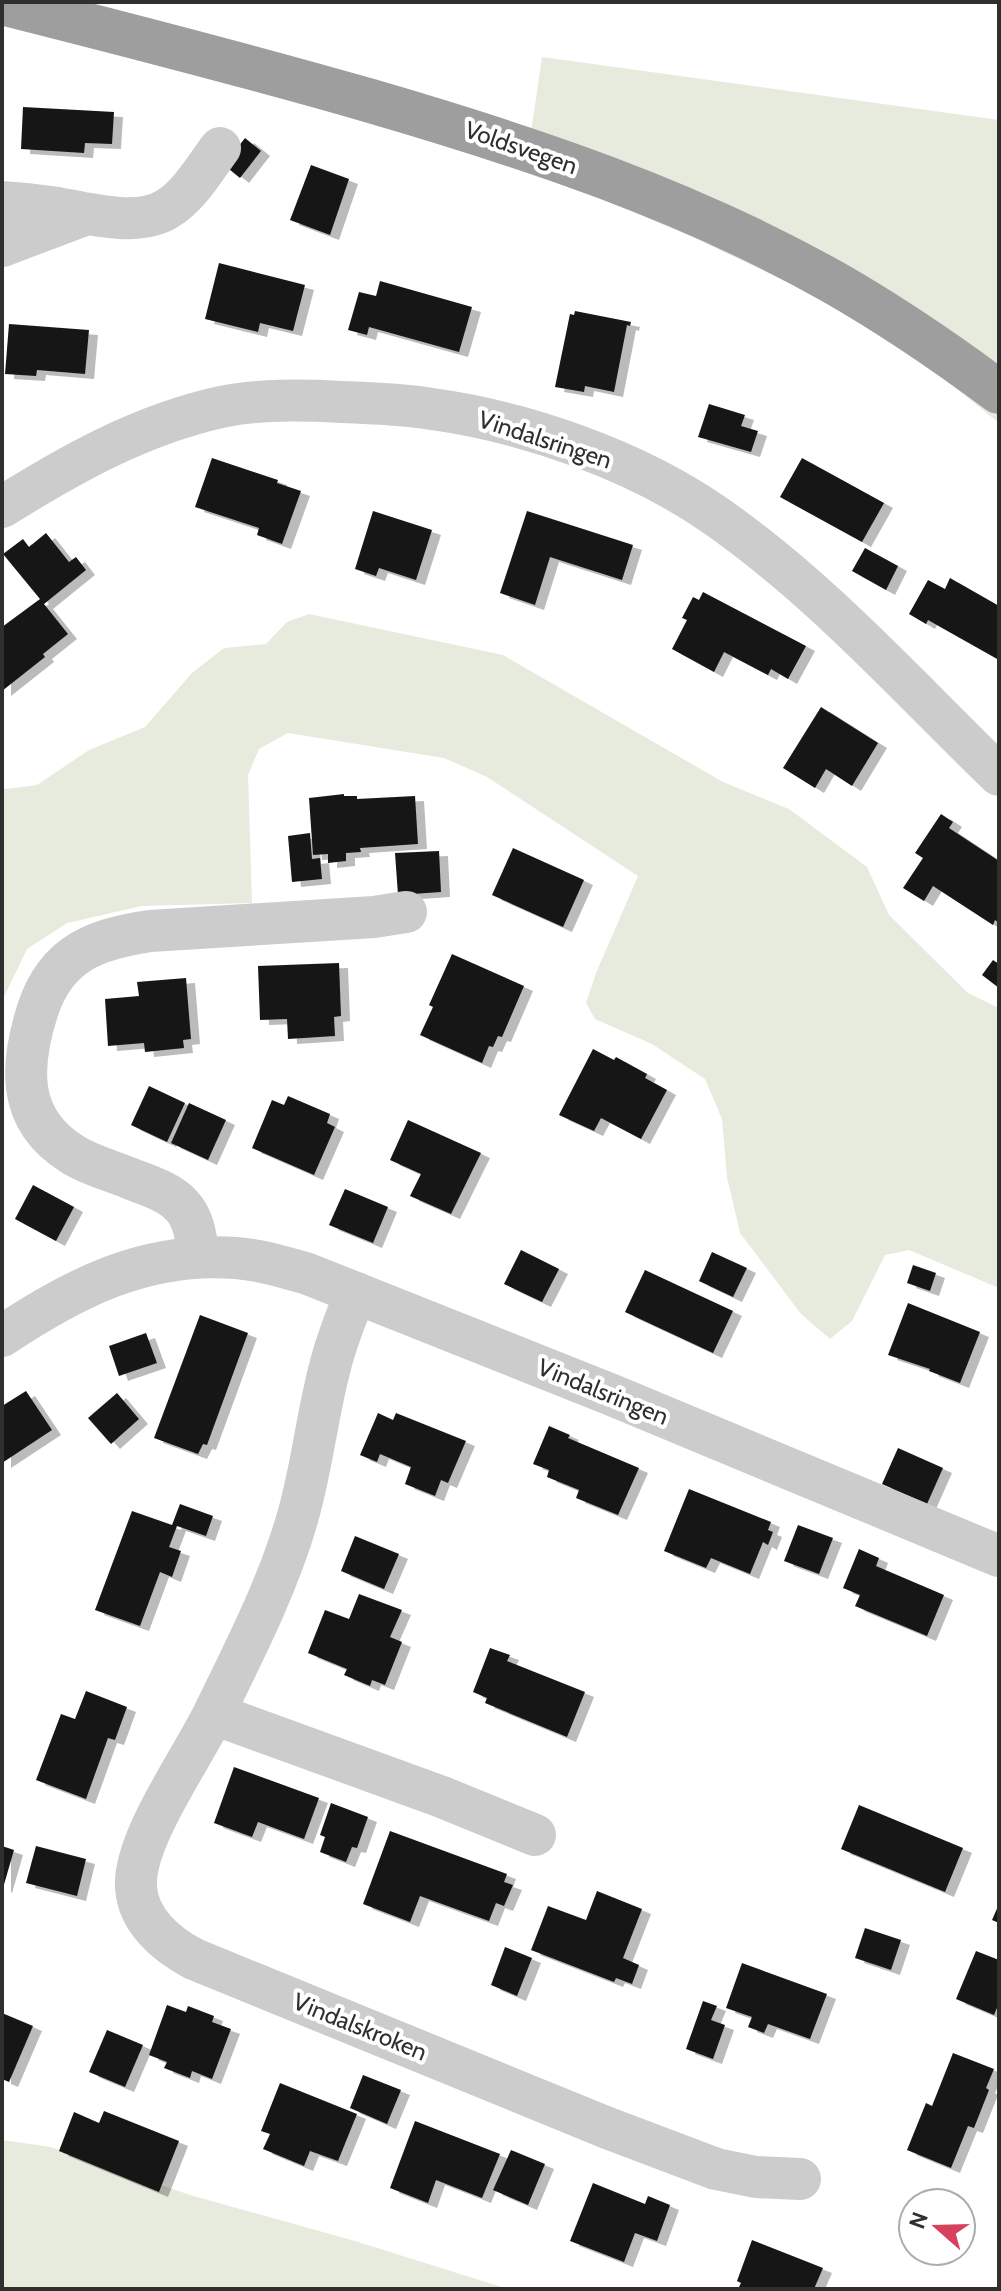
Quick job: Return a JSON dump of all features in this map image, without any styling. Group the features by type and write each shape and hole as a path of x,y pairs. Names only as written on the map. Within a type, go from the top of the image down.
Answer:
{"highway":[{"name":"Voldsvegen","path":"2,3 247,65 523,147 612,180 759,243 831,281 902,323 999,392"}],"street":[{"path":"2,202 58,208 84,215 134,218 153,215 167,209 188,189 220,148"},
{"path":"2,246 84,215"},
{"name":"Vindalsringen","path":"2,507 92,453 133,434 223,407 273,401 383,404 433,409 518,428 608,459 648,477 713,514 774,561 852,630 999,775"},
{"path":"199,1257 192,1222 182,1205 163,1192 75,1156 54,1141 39,1124 29,1103 25,1073 28,1043 39,1005 52,977 70,958 89,946 117,935 374,917 406,912"},
{"name":"Vindalsringen","path":"2,1336 46,1307 89,1285 160,1262 199,1257 270,1263 356,1293 999,1556"},
{"name":"Vindalskroken","path":"356,1293 329,1369 313,1457 285,1557 214,1714 165,1801 146,1842 137,1869 139,1904 160,1936 194,1959 716,2169 737,2174 800,2179"},
{"path":"214,1714 442,1797 535,1835"}],"shaded area":[{"path":"542,57 999,120 999,423 927,365 813,294 688,235 526,167"},
{"path":"309,614 503,655 723,782 789,809 867,867 889,915 968,993 999,1008 999,1288 909,1250 885,1255 852,1321 830,1339 801,1314 740,1233 727,1177 722,1119 705,1079 652,1044 595,1019 586,1003 638,876 487,777 444,758 288,733 259,749 248,775 252,903 142,906 67,923 27,949 2,1001 2,787 37,785 89,750 145,727 192,673 224,648 266,644 287,622"},
{"path":"2,2140 51,2147 190,2195 355,2241 508,2289 2,2289"}],"building":[{"path":"23,107 114,112 112,144 85,143 84,153 21,149"},
{"path":"245,138 261,151 240,178 224,165"},
{"path":"311,165 349,179 330,235 290,220"},
{"path":"219,263 305,285 293,331 260,323 258,332 205,319"},
{"path":"380,281 472,307 459,352 369,327 367,335 348,330 359,292 376,296"},
{"path":"575,311 631,322 630,326 627,325 614,392 585,386 584,392 555,387 570,314 574,315"},
{"path":"9,324 89,330 85,374 37,370 36,376 5,374"},
{"path":"709,404 745,415 741,426 758,431 751,452 698,437"},
{"path":"212,458 301,491 282,544 257,535 259,528 195,507"},
{"path":"802,458 884,503 862,542 780,497"},
{"path":"373,511 432,530 416,580 379,568 376,576 355,569"},
{"path":"527,511 633,545 622,580 550,557 535,605 500,593"},
{"path":"46,533 69,562 76,557 86,570 44,604 68,634 2,691 2,627 40,599 3,554 23,539 29,547"},
{"path":"865,548 898,566 886,590 852,571"},
{"path":"950,578 999,606 999,660 928,620 926,624 909,614 928,580 945,589"},
{"path":"703,592 806,646 788,679 771,669 768,675 724,652 714,672 672,649 687,620 682,618 693,597 699,600"},
{"path":"821,707 878,743 852,786 826,769 815,788 783,768"},
{"path":"344,794 357,796 357,799 415,796 418,844 360,848 361,852 346,853 346,861 328,863 328,854 313,855 309,798"},
{"path":"941,814 953,822 949,828 999,861 999,923 995,920 993,925 933,886 924,901 903,888 923,858 915,853"},
{"path":"310,833 312,859 320,858 322,879 292,882 288,836"},
{"path":"513,848 584,880 563,927 492,895"},
{"path":"439,851 441,892 398,895 395,853"},
{"path":"452,954 524,986 502,1037 498,1036 493,1047 489,1046 482,1063 420,1035 433,1007 429,1005"},
{"path":"993,960 999,964 999,988 982,975"},
{"path":"339,963 341,1016 334,1017 335,1036 288,1039 287,1019 260,1020 258,966"},
{"path":"186,978 191,1039 183,1040 184,1048 145,1052 144,1043 108,1046 105,999 139,996 137,982"},
{"path":"593,1049 614,1060 616,1057 647,1074 645,1078 667,1090 641,1139 601,1118 594,1131 559,1115"},
{"path":"149,1086 185,1103 167,1142 131,1125"},
{"path":"288,1096 330,1114 327,1123 335,1127 314,1175 252,1148 272,1100 284,1105"},
{"path":"189,1103 226,1120 208,1160 171,1143"},
{"path":"408,1120 481,1153 451,1214 410,1196 421,1174 390,1160"},
{"path":"33,1185 74,1207 56,1241 15,1219"},
{"path":"345,1189 388,1207 373,1243 329,1225"},
{"path":"521,1250 559,1269 542,1302 504,1284"},
{"path":"712,1252 747,1268 733,1297 699,1281"},
{"path":"913,1265 936,1273 930,1291 907,1283"},
{"path":"645,1270 733,1311 713,1353 625,1312"},
{"path":"908,1303 980,1332 960,1383 888,1355"},
{"path":"200,1315 248,1333 207,1445 203,1444 198,1454 154,1438"},
{"path":"146,1333 157,1363 119,1376 109,1346"},
{"path":"26,1391 52,1430 2,1463 2,1406"},
{"path":"117,1393 139,1419 111,1444 88,1418"},
{"path":"378,1413 393,1420 396,1413 466,1441 448,1483 441,1480 435,1496 405,1484 411,1467 380,1454 377,1462 360,1455"},
{"path":"549,1426 570,1435 568,1438 639,1468 618,1515 576,1498 579,1490 547,1477 549,1470 533,1464"},
{"path":"898,1448 943,1468 927,1504 882,1484"},
{"path":"689,1489 771,1522 768,1530 773,1532 768,1545 763,1542 750,1574 711,1558 706,1568 664,1551"},
{"path":"180,1504 213,1516 206,1536 177,1526 169,1547 181,1551 172,1577 160,1572 140,1626 95,1610 132,1511 172,1525"},
{"path":"798,1525 833,1538 819,1574 784,1561"},
{"path":"355,1536 399,1554 384,1589 341,1571"},
{"path":"859,1549 879,1558 876,1566 944,1595 927,1636 855,1606 860,1595 843,1588"},
{"path":"359,1594 402,1610 390,1637 402,1642 385,1685 372,1680 370,1686 344,1675 347,1669 308,1653 325,1610 349,1619"},
{"path":"490,1648 510,1655 507,1661 585,1692 567,1737 485,1703 487,1698 473,1692"},
{"path":"86,1691 127,1707 115,1740 108,1738 86,1799 36,1780 61,1714 75,1719"},
{"path":"234,1767 319,1798 304,1839 258,1822 252,1837 214,1823"},
{"path":"331,1803 368,1817 357,1848 352,1847 346,1862 320,1852 325,1837 320,1835"},
{"path":"859,1805 963,1848 945,1892 841,1849"},
{"path":"390,1831 507,1874 504,1882 513,1885 504,1906 496,1903 489,1921 420,1896 410,1922 363,1904"},
{"path":"2,1846 14,1850 3,1888 2,1887"},
{"path":"36,1846 86,1859 77,1896 26,1883"},
{"path":"597,1891 642,1909 623,1958 639,1965 632,1984 616,1978 614,1982 531,1950 548,1906 586,1920"},
{"path":"999,1904 999,1923 992,1920"},
{"path":"865,1928 901,1940 891,1970 855,1958"},
{"path":"505,1947 532,1958 517,1996 491,1985"},
{"path":"976,1951 999,1960 999,2003 994,2015 956,1999"},
{"path":"742,1963 827,1994 810,2039 768,2024 764,2033 748,2027 752,2017 726,2008"},
{"path":"703,2001 717,2006 711,2020 725,2025 713,2059 686,2049"},
{"path":"167,2005 186,2012 188,2006 214,2016 212,2022 231,2029 212,2079 192,2071 190,2078 164,2068 167,2062 149,2055"},
{"path":"2,2013 33,2026 9,2082 2,2079"},
{"path":"107,2030 143,2045 125,2087 89,2072"},
{"path":"953,2053 994,2069 974,2128 968,2126 951,2168 907,2150 926,2103 932,2106"},
{"path":"363,2075 401,2090 387,2124 350,2108"},
{"path":"280,2083 357,2114 338,2161 310,2151 304,2166 263,2149 270,2134 261,2131"},
{"path":"104,2111 179,2141 159,2192 59,2151 74,2112 99,2123"},
{"path":"415,2121 500,2154 482,2198 436,2180 428,2203 390,2188"},
{"path":"511,2150 545,2164 528,2205 493,2190"},
{"path":"593,2183 645,2204 648,2196 670,2205 657,2241 635,2233 624,2262 570,2241"},
{"path":"752,2240 823,2268 814,2289 738,2289 741,2283 737,2281"}]}
